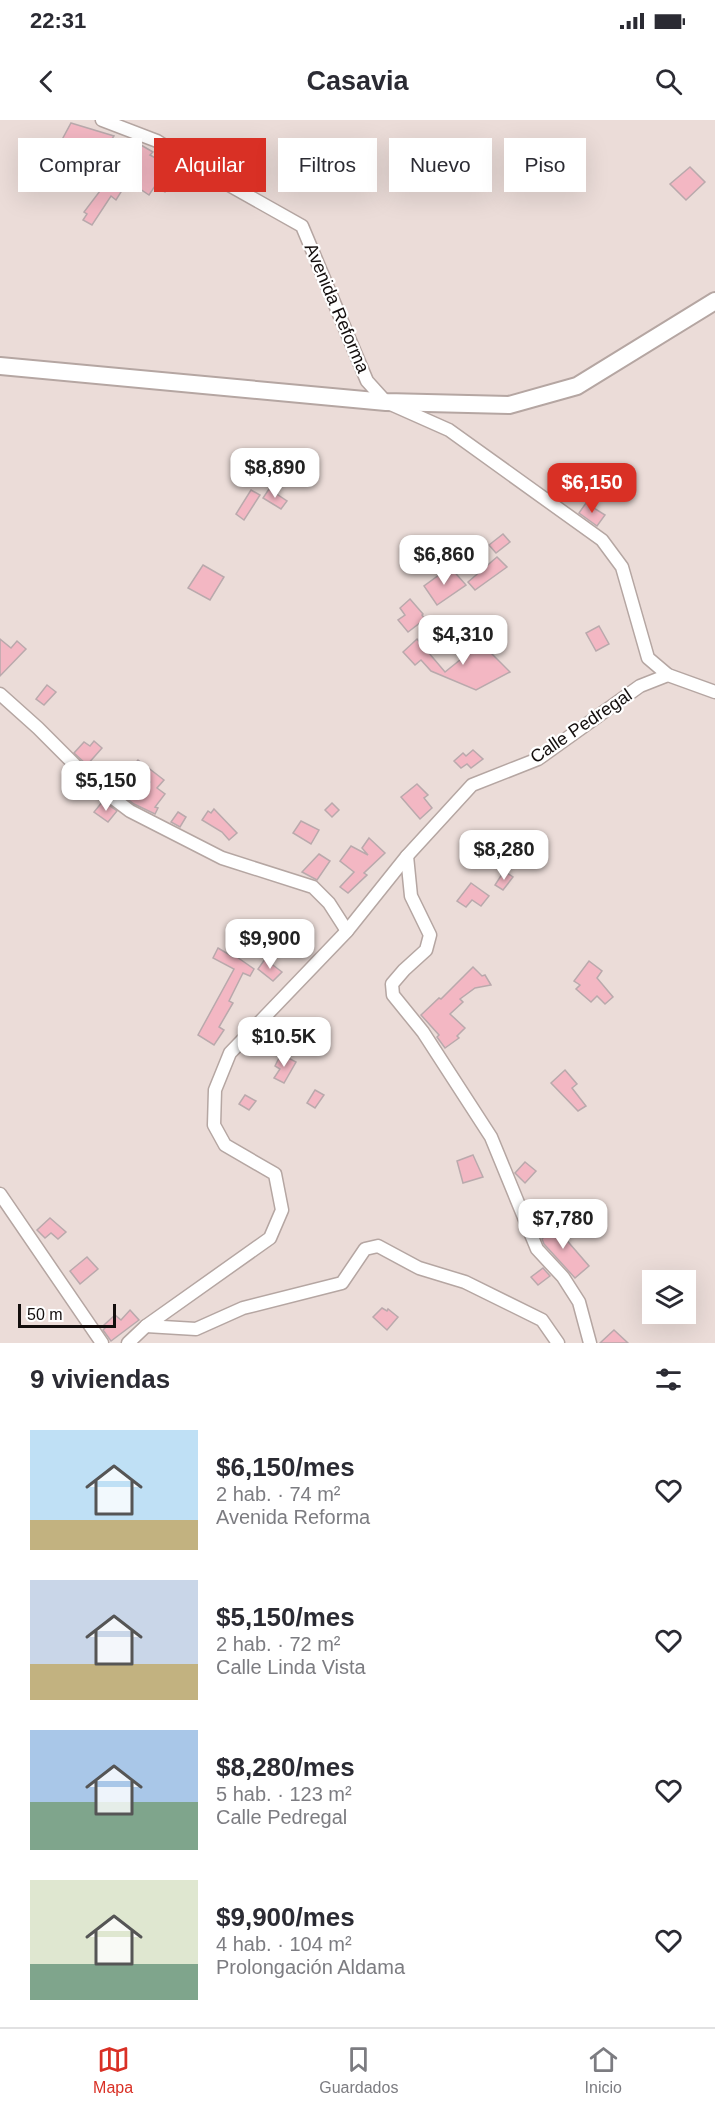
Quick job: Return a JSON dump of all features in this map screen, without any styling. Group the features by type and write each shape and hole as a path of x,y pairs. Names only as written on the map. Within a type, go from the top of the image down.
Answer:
{"main road":[{"path":"0,366 386,402 509,405 577,386 715,301"}],"street":[{"name":"Avenida Reforma","path":"102,120 158,141 206,172 302,226 367,381 386,402 449,430 602,540 622,567 648,658 668,675 715,692"},
{"name":"Calle Pedregal","path":"128,1343 146,1326 270,1238 282,1210 275,1174 225,1145 214,1125 215,1090 230,1053 347,931 407,856 472,785 538,759 640,686 668,675"},
{"path":"0,694 93,783 130,810 222,858 313,887 329,903 347,931"},
{"path":"407,856 411,896 430,935 426,950 392,984 393,995 423,1032 491,1137 537,1249 563,1277 579,1302 591,1343"},
{"path":"0,1194 102,1343"},
{"path":"146,1326 196,1329 243,1308 342,1283 365,1249 378,1246 418,1268 465,1282 542,1320 558,1343"}],"building":[{"path":"71,123 114,136 113,138 63,138"},
{"path":"142,146 153,152 150,155 154,157 154,188 149,195 142,190"},
{"path":"690,167 705,182 686,200 670,184"},
{"path":"99,192 121,192 116,200 111,196 92,225 83,220 87,214 84,212"},
{"path":"269,489 287,501 281,509 263,498"},
{"path":"251,490 260,495 244,520 236,514"},
{"path":"586,503 605,515 597,526 579,513"},
{"path":"503,534 510,542 496,553 489,545"},
{"path":"497,557 507,567 475,590 468,582"},
{"path":"203,565 224,577 210,600 188,588"},
{"path":"450,567 466,585 437,605 424,586"},
{"path":"410,599 425,619 408,632 398,620 405,615 400,608"},
{"path":"599,626 609,644 596,651 586,633"},
{"path":"0,639 11,648 17,641 26,649 0,676"},
{"path":"417,639 445,672 481,643 510,672 476,690 431,671 421,660 415,665 403,652"},
{"path":"47,685 56,692 44,705 36,699"},
{"path":"94,741 102,748 87,765 74,753 84,742 90,746"},
{"path":"473,750 483,759 471,768 467,764 461,768 454,761 463,753 466,756"},
{"path":"138,760 164,780 157,788 165,794 155,807 158,808 155,814 134,804 104,781 112,769 123,776 117,784 137,797 150,782 132,767"},
{"path":"417,784 428,795 424,798 432,808 420,819 401,797"},
{"path":"103,801 117,811 108,822 94,812"},
{"path":"332,803 339,810 332,817 325,810"},
{"path":"214,809 237,833 229,840 222,832 202,820 208,811 211,813"},
{"path":"178,812 186,817 180,827 171,822"},
{"path":"301,821 319,830 311,844 293,833"},
{"path":"369,838 385,853 364,873 367,875 348,893 340,887 354,872 340,861 351,846 368,855 362,848"},
{"path":"319,854 330,861 317,880 302,872"},
{"path":"504,871 513,877 503,890 495,885"},
{"path":"471,883 489,896 481,906 472,900 466,907 457,901"},
{"path":"218,948 233,957 234,955 254,969 250,976 243,973 229,1001 233,1003 219,1027 224,1030 214,1045 198,1035 234,969 213,958"},
{"path":"265,959 282,972 273,981 258,969"},
{"path":"589,961 602,971 597,978 613,997 605,1004 597,996 591,1002 576,989 580,985 574,981"},
{"path":"473,967 482,976 485,975 491,985 475,988 460,999 463,1002 450,1014 465,1028 457,1036 459,1038 445,1048 437,1037 439,1035 421,1015 439,998 441,999"},
{"path":"281,1054 296,1062 284,1083 274,1078 280,1069 275,1066"},
{"path":"565,1070 577,1084 572,1088 586,1106 578,1111 551,1083"},
{"path":"315,1090 324,1095 315,1108 307,1103"},
{"path":"245,1095 256,1101 249,1110 239,1104"},
{"path":"473,1155 483,1177 463,1183 457,1161"},
{"path":"525,1162 536,1171 525,1183 515,1173"},
{"path":"50,1218 66,1232 58,1239 51,1233 45,1238 37,1230"},
{"path":"552,1219 559,1227 557,1229 589,1266 575,1278 542,1239 549,1232 543,1225"},
{"path":"87,1257 98,1269 80,1284 70,1271"},
{"path":"543,1268 550,1276 538,1285 531,1277"},
{"path":"382,1308 387,1311 388,1309 398,1317 387,1330 373,1317"},
{"path":"130,1310 139,1320 111,1341 103,1330 104,1325 115,1315 121,1320"},
{"path":"614,1330 628,1343 600,1343"}]}
